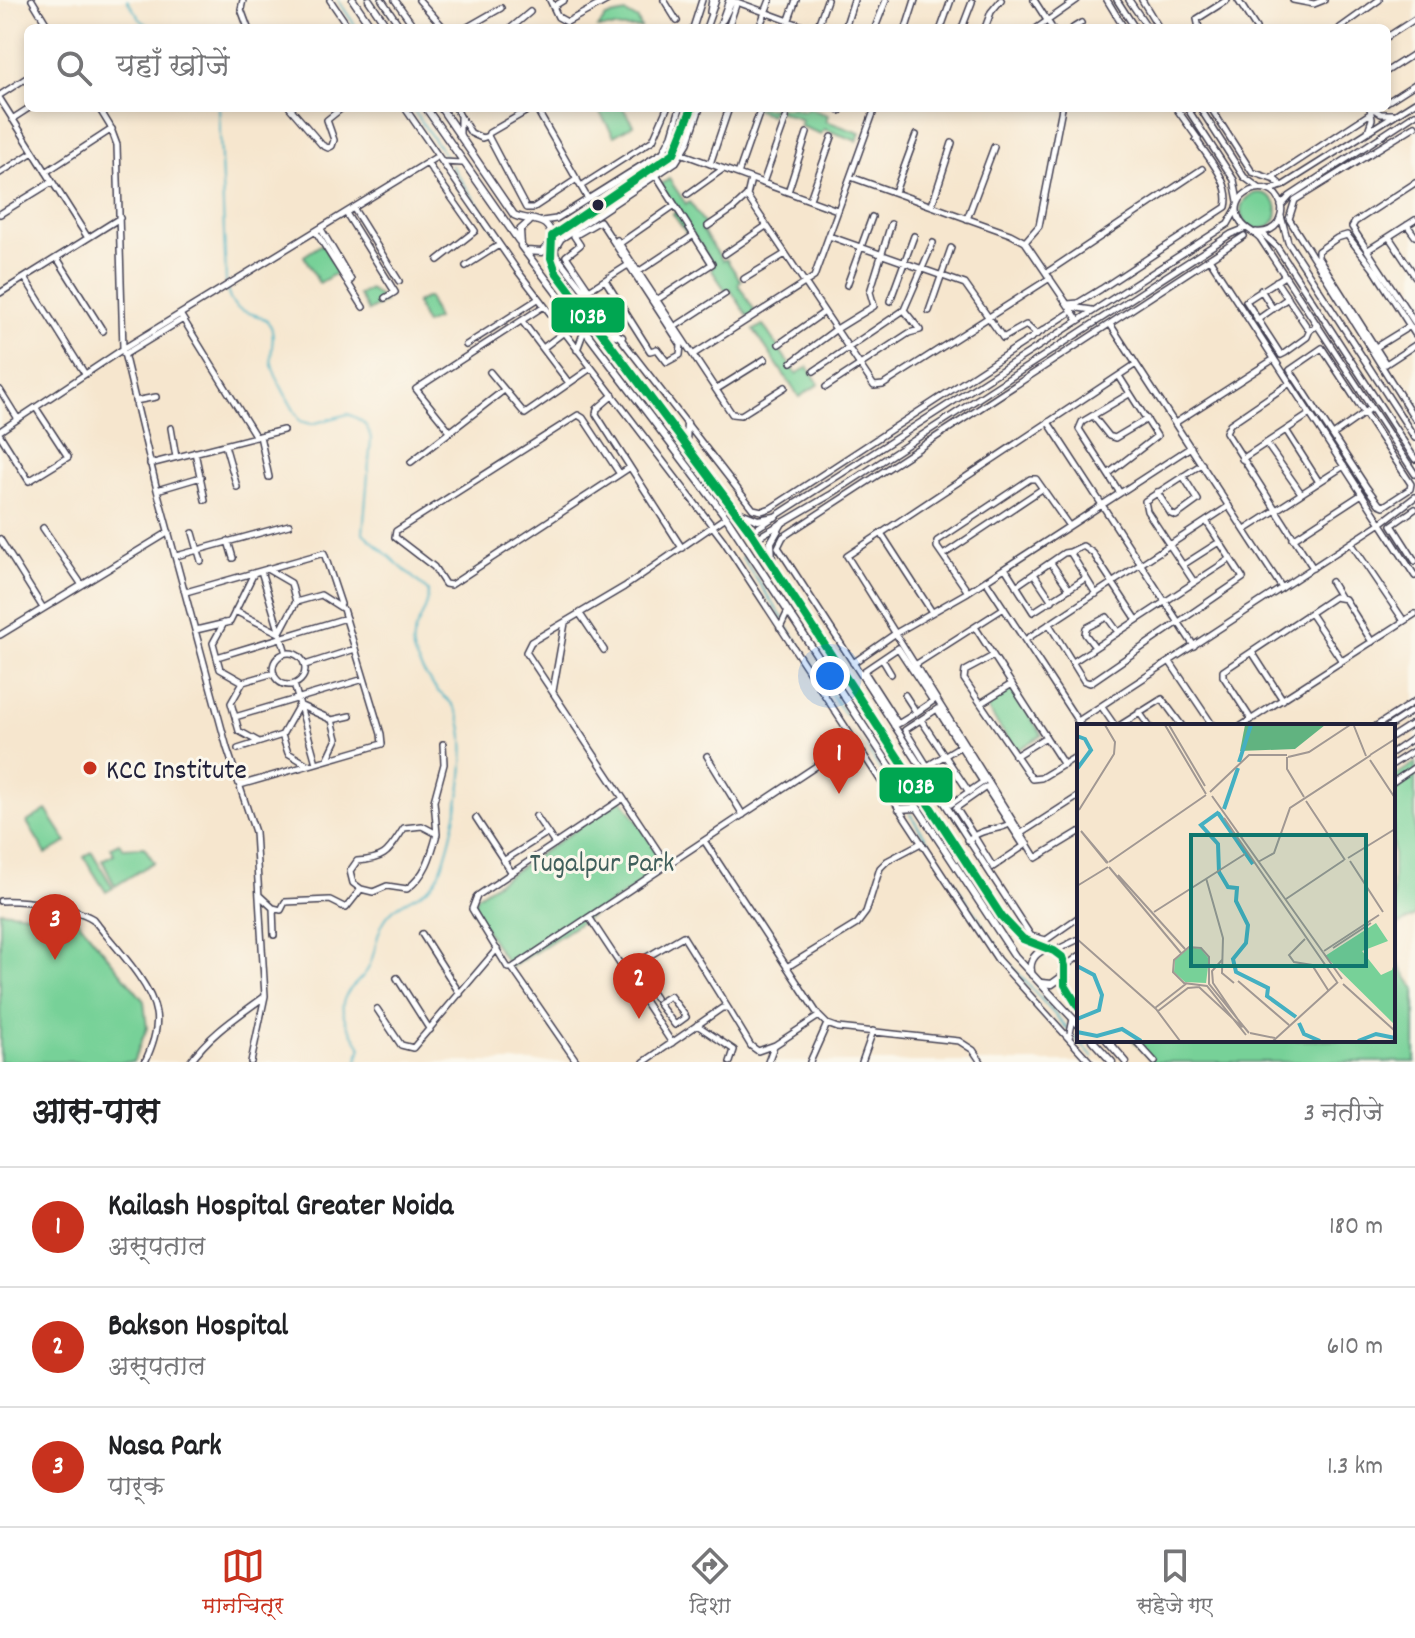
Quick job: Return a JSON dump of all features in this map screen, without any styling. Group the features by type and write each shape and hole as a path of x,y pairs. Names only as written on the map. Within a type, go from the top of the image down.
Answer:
{"main road":[{"path":"353,0 369,24"},
{"path":"369,0 385,24"},
{"path":"429,112 460,162 525,251 726,517 1015,956 1077,1023"},
{"path":"444,112 514,215 548,227 551,258 556,272 735,510 973,874 1022,939 1060,954 1066,966 1063,976 1066,990 1077,1005"},
{"path":"519,241 520,230 537,221"},
{"path":"525,251 542,252 551,240"},
{"path":"599,330 622,337"},
{"path":"657,428 663,420 671,430 672,425"},
{"path":"686,443 687,423"},
{"path":"735,510 752,519 775,517"},
{"path":"774,568 771,542 782,523"},
{"path":"813,651 826,663 830,661 828,652"},
{"path":"899,809 916,808"},
{"path":"1032,975 1031,962 1036,954 1044,950"},
{"path":"1039,982 1052,984 1063,976"},
{"path":"1094,1042 1112,1062"},
{"path":"1109,1042 1126,1062"}],"street":[{"path":"32,0 47,24"},
{"path":"243,0 241,9 247,24"},
{"path":"330,0 346,24"},
{"path":"382,0 398,24"},
{"path":"395,0 412,24"},
{"path":"419,0 440,24"},
{"path":"564,0 551,3 560,19 567,22 608,0"},
{"path":"664,0 677,21"},
{"path":"694,24 702,0"},
{"path":"707,24 714,0"},
{"path":"761,24 770,0"},
{"path":"788,24 796,0"},
{"path":"818,24 827,0"},
{"path":"846,24 854,0"},
{"path":"877,24 886,0"},
{"path":"907,24 915,0"},
{"path":"942,24 951,0"},
{"path":"986,24 1001,0"},
{"path":"1042,24 1077,0"},
{"path":"1107,0 1122,24"},
{"path":"1117,0 1132,24"},
{"path":"1129,0 1145,24"},
{"path":"1142,0 1157,24"},
{"path":"1197,24 1199,17 1227,0"},
{"path":"1238,0 1253,24"},
{"path":"1293,0 1314,4 1324,0"},
{"path":"1364,0 1368,7"},
{"path":"1345,24 1379,0"},
{"path":"734,1 797,24"},
{"path":"721,24 734,1"},
{"path":"729,24 734,1"},
{"path":"1037,1 1050,24"},
{"path":"964,24 972,2"},
{"path":"473,24 501,8"},
{"path":"516,24 530,12"},
{"path":"1391,34 1415,19"},
{"path":"1391,68 1415,53"},
{"path":"24,80 0,97 88,238"},
{"path":"1391,99 1415,84"},
{"path":"1270,191 1415,102"},
{"path":"12,119 24,111"},
{"path":"101,112 117,145 123,352 157,490 255,832 265,996 251,1062"},
{"path":"293,112 328,148 334,140 327,120 337,112"},
{"path":"408,112 538,299 713,526 998,960 1090,1062"},
{"path":"458,112 477,138 488,136 527,112"},
{"path":"536,112 588,199"},
{"path":"581,186 653,140 665,112"},
{"path":"537,221 556,219 663,152 679,112"},
{"path":"690,112 674,153 611,201 599,214 561,239 555,249 559,261 587,292 753,509 766,510 1036,334 1068,308 1226,207 1228,197 1224,184 1179,112"},
{"path":"551,240 676,162 683,154 699,112"},
{"path":"710,164 728,112"},
{"path":"694,354 816,273 874,112"},
{"path":"1025,242 1039,226 1061,112"},
{"path":"1190,112 1234,180 1239,219 1246,228 1259,232 1277,247 1415,459"},
{"path":"1202,112 1244,177 1277,197 1288,242 1415,438"},
{"path":"1213,112 1252,172 1272,178 1282,186"},
{"path":"1272,178 1370,112"},
{"path":"1364,134 1371,125 1373,112"},
{"path":"1374,112 1381,124"},
{"path":"1379,112 1387,115 1398,113"},
{"path":"738,174 759,114"},
{"path":"1281,206 1290,196 1415,114"},
{"path":"460,116 460,136"},
{"path":"763,183 786,118"},
{"path":"1213,129 1221,125"},
{"path":"1341,298 1289,222 1291,206 1295,200 1415,126"},
{"path":"46,172 112,129"},
{"path":"788,192 807,133"},
{"path":"895,192 916,135"},
{"path":"1196,139 1204,135"},
{"path":"488,136 528,209 577,179"},
{"path":"810,199 832,137"},
{"path":"932,205 952,143"},
{"path":"1325,144 1332,155"},
{"path":"967,219 994,147"},
{"path":"0,173 33,152"},
{"path":"683,154 837,210"},
{"path":"36,408 68,457 29,481 0,433 19,420 36,408 85,374 427,163 442,160 460,162"},
{"path":"427,163 475,231 438,260"},
{"path":"1335,167 1350,167"},
{"path":"688,194 724,169"},
{"path":"747,196 870,385 878,387 989,317 1202,169"},
{"path":"656,175 712,265 658,299"},
{"path":"851,177 1025,242 1078,320"},
{"path":"708,226 747,196 751,179"},
{"path":"0,214 52,182"},
{"path":"1415,183 1353,223 1352,229 1368,250 1413,325 1415,334"},
{"path":"753,536 775,517 1228,224 1243,194 1259,188"},
{"path":"619,244 675,205"},
{"path":"354,209 399,281"},
{"path":"346,213 395,292 385,298"},
{"path":"599,214 732,414 738,416 785,387"},
{"path":"1259,232 1274,227 1281,215"},
{"path":"847,285 872,217"},
{"path":"0,293 120,218"},
{"path":"1368,250 1415,220"},
{"path":"587,292 566,256 580,245 574,236 596,221 602,223 681,345 680,355 667,362 657,349 650,351 605,280"},
{"path":"792,362 874,306 869,294 891,224"},
{"path":"1407,225 1415,236"},
{"path":"725,254 766,226"},
{"path":"753,536 830,495 1231,234 1246,228"},
{"path":"318,230 351,280"},
{"path":"318,230 363,307"},
{"path":"1259,232 1283,277 1415,474"},
{"path":"1413,325 1349,236 1345,234 1318,251 1317,255 1341,298 1412,408 1415,419"},
{"path":"638,272 695,235"},
{"path":"829,236 965,284 1011,350"},
{"path":"890,301 914,236"},
{"path":"1077,918 1046,940 1031,936 967,840 925,768 905,730 937,709 962,744 983,782 951,804 925,768 896,725 862,672 853,663 778,547 783,537 1244,236"},
{"path":"1389,237 1415,276"},
{"path":"814,371 904,310 933,243"},
{"path":"466,266 499,245"},
{"path":"929,311 951,248"},
{"path":"744,279 785,254"},
{"path":"57,258 103,331"},
{"path":"1210,260 1415,576"},
{"path":"587,292 628,265"},
{"path":"1184,265 1189,273"},
{"path":"1312,279 1322,272"},
{"path":"1283,277 1246,301 1257,320 1281,355 1307,337 1316,326"},
{"path":"25,278 85,374"},
{"path":"1276,281 1310,330"},
{"path":"1293,291 1302,285"},
{"path":"1261,290 1273,309"},
{"path":"675,326 725,294"},
{"path":"1257,320 1288,298"},
{"path":"466,345 538,299"},
{"path":"450,431 416,389 544,306"},
{"path":"1346,306 1386,364 1415,345"},
{"path":"1068,308 1083,311 1096,309"},
{"path":"1061,332 1068,308"},
{"path":"826,387 909,333 920,330 904,310"},
{"path":"779,344 823,313"},
{"path":"181,316 258,436 269,477"},
{"path":"522,321 569,383"},
{"path":"1110,324 1282,588"},
{"path":"1003,338 1026,325 1036,334"},
{"path":"1376,347 1413,325"},
{"path":"577,350 584,331"},
{"path":"543,348 564,332"},
{"path":"1322,348 1411,484 1410,489 1380,506 1333,435 1290,370 1322,348"},
{"path":"717,389 765,359"},
{"path":"1175,423 1274,359"},
{"path":"1077,833 1036,858 1020,834 1012,824 986,787 956,808 993,867 1024,846 1012,824 896,633 847,559 849,554 1136,364"},
{"path":"490,372 522,412 528,414 591,368"},
{"path":"1108,474 1157,437 1119,376"},
{"path":"1290,383 1227,428 1227,435 1313,568"},
{"path":"0,390 19,420"},
{"path":"411,462 504,390"},
{"path":"1120,493 1079,429 1082,422 1129,394"},
{"path":"613,395 597,409 596,414 682,548"},
{"path":"135,401 156,397"},
{"path":"1333,435 1370,409"},
{"path":"1242,459 1310,414"},
{"path":"620,474 578,415 396,531 395,537 434,567 442,582 451,585 620,474 629,468"},
{"path":"1093,416 1109,436 1115,438 1147,419"},
{"path":"1048,422 1194,646"},
{"path":"171,428 176,457"},
{"path":"150,464 283,430"},
{"path":"1286,430 1319,482"},
{"path":"1266,443 1301,493"},
{"path":"225,445 237,487"},
{"path":"853,663 896,633 986,581 1191,447"},
{"path":"195,452 205,500"},
{"path":"1194,582 1145,505 1147,498 1202,464"},
{"path":"1245,530 1344,466"},
{"path":"1157,492 1171,514 1176,516 1198,500 1183,476"},
{"path":"157,490 201,477"},
{"path":"968,592 937,547 937,541 1030,479 1036,479 1069,526"},
{"path":"943,555 1043,488"},
{"path":"1293,539 1362,494"},
{"path":"830,495 840,500"},
{"path":"986,581 1080,724 1101,706 1351,543 1415,497"},
{"path":"1025,640 1229,506"},
{"path":"1402,507 1405,514"},
{"path":"1415,509 1392,527 1415,561"},
{"path":"668,866 526,652 531,642 580,614 726,517"},
{"path":"1049,624 1084,681 1090,683 1243,578 1206,521"},
{"path":"176,556 289,525"},
{"path":"43,528 82,585"},
{"path":"0,635 169,532"},
{"path":"193,533 201,561"},
{"path":"881,533 932,612"},
{"path":"0,539 43,608"},
{"path":"228,541 233,558"},
{"path":"1183,565 1219,542"},
{"path":"1351,543 1404,621"},
{"path":"1016,586 1064,553 1083,546 1088,548 1113,582 1137,620"},
{"path":"1070,552 1096,594"},
{"path":"186,592 324,553 364,679 382,744 240,785"},
{"path":"1073,662 1230,559"},
{"path":"1051,563 1069,589"},
{"path":"1005,568 1033,612 1086,578"},
{"path":"261,571 291,583 296,602 280,636"},
{"path":"196,630 230,622 261,571"},
{"path":"261,571 286,653"},
{"path":"1034,574 1052,601"},
{"path":"1331,582 1340,597"},
{"path":"296,602 321,595 343,609"},
{"path":"1251,719 1223,676 1226,668 1334,597 1345,599 1372,642"},
{"path":"800,607 816,606"},
{"path":"915,665 1004,608"},
{"path":"235,611 280,636"},
{"path":"780,628 788,611"},
{"path":"1310,613 1342,661"},
{"path":"580,614 604,650"},
{"path":"1244,724 1415,614"},
{"path":"1095,647 1085,634 1086,628 1107,617 1118,632"},
{"path":"217,657 346,618"},
{"path":"224,623 213,643 220,669 243,682"},
{"path":"552,692 565,623"},
{"path":"975,627 1064,765"},
{"path":"862,672 898,648 933,701 896,725"},
{"path":"305,665 355,649"},
{"path":"1252,652 1283,700"},
{"path":"286,653 298,655 305,665 303,677 294,684 281,682 274,673 276,661 286,653"},
{"path":"993,656 963,674 1015,756 1034,780 1077,756"},
{"path":"882,659 891,674"},
{"path":"1170,662 1212,724"},
{"path":"259,742 239,731 231,703 243,682 274,673"},
{"path":"235,717 299,702 364,679"},
{"path":"294,684 316,763"},
{"path":"981,703 1012,684"},
{"path":"905,695 916,712"},
{"path":"1120,724 1162,699 1181,724"},
{"path":"1379,724 1415,701"},
{"path":"299,702 282,735 288,753 308,765"},
{"path":"299,702 332,720 350,716"},
{"path":"1101,706 1115,724"},
{"path":"1392,724 1415,709"},
{"path":"1139,712 1148,724"},
{"path":"328,759 337,739 332,720"},
{"path":"921,720 969,792"},
{"path":"1395,735 1415,722"},
{"path":"238,749 282,735"},
{"path":"1015,756 1046,737"},
{"path":"1395,751 1415,737"},
{"path":"512,968 854,741"},
{"path":"437,834 422,826 404,828 388,853 377,860 357,861 350,871 353,883 373,892 387,886 407,889 420,880 431,859 437,834 434,801 444,764 443,744"},
{"path":"925,768 962,744"},
{"path":"1395,763 1415,750"},
{"path":"707,756 743,815"},
{"path":"1395,781 1415,767"},
{"path":"1020,834 1077,797"},
{"path":"577,1062 512,968 508,968 472,909 473,903 477,896 622,799"},
{"path":"536,816 555,844"},
{"path":"476,818 512,873"},
{"path":"967,840 986,829 998,830 1012,824"},
{"path":"503,861 547,833"},
{"path":"705,842 827,1024 838,1028 959,1041 973,1050 981,1062"},
{"path":"787,967 857,924 866,912 880,868 921,843"},
{"path":"973,874 987,871"},
{"path":"260,895 273,908 281,910 285,902 330,900 346,908 361,889"},
{"path":"0,901 82,912 93,919 153,998 157,1016 155,1035 145,1062"},
{"path":"273,908 274,935"},
{"path":"589,917 672,1043"},
{"path":"422,934 460,994"},
{"path":"649,1008 657,1000 672,996 685,1019 673,1024 657,1000 635,969 635,964 683,936 755,1049 764,1050 775,1045 819,1016"},
{"path":"1054,951 1077,940"},
{"path":"377,1009 397,1041 406,1048 413,1048 497,949"},
{"path":"1066,966 1077,958"},
{"path":"397,978 430,1030"},
{"path":"635,987 644,982"},
{"path":"190,1062 223,1027 265,996"},
{"path":"644,1062 716,1011 728,1008"},
{"path":"1069,1039 1073,1019"},
{"path":"810,1062 827,1024"},
{"path":"697,1025 734,1050 730,1062"},
{"path":"862,1062 873,1031"},
{"path":"1137,1042 1155,1062"},
{"path":"768,1062 775,1045"}],"green space":[{"path":"626,13 640,24 601,24 606,17"},
{"path":"599,112 625,112 633,125 614,136"},
{"path":"781,112 819,112 828,115 826,121 860,133 857,141 824,129 821,134 800,126 802,120"},
{"path":"669,179 686,204 690,202 706,226 702,230 741,281 738,284 756,313 749,318 730,289 726,291 711,269 714,266 693,234 689,237 673,214 677,211 660,185"},
{"path":"1259,193 1272,198 1277,211 1272,224 1259,229 1246,224 1241,211 1246,198"},
{"path":"322,244 338,272 319,283 304,256"},
{"path":"370,289 385,301 368,311 359,295"},
{"path":"428,297 437,319 425,324 416,302"},
{"path":"763,325 796,374 808,367 819,384 799,397 754,330"},
{"path":"1011,687 1042,735 1016,751 984,704"},
{"path":"1415,763 1415,916 1395,927 1395,776"},
{"name":"Tugalpur Park","path":"622,799 668,866 510,968 472,909 477,896"},
{"path":"46,810 67,842 46,854 27,822"},
{"path":"119,843 123,848 144,847 154,862 115,886 102,860 114,854 111,847"},
{"path":"92,852 113,888 106,892 84,857"},
{"path":"0,911 77,919 144,1001 147,1028 133,1062 0,1062"},
{"path":"1395,959 1415,989 1415,1062 1153,1062 1135,1042 1395,1042"}],"waterway":[{"path":"127,0 146,24"},
{"path":"338,0 354,24"},
{"path":"219,112 226,283"},
{"path":"415,112 448,160"},
{"path":"451,165 500,237"},
{"path":"227,289 235,306 261,317 271,327 274,371 300,421 312,424 348,414 366,426 371,439 363,533 428,591 426,607 415,630 412,646 421,668 452,705 460,722 463,741 460,788 440,872 430,886 396,907 385,919 368,969 347,993 343,1003 346,1020 361,1047 357,1062"},
{"path":"742,557 783,619"},
{"path":"788,628 845,715"},
{"path":"866,747 903,805"},
{"path":"910,814 1001,953"},
{"path":"1005,959 1068,1029"},
{"path":"1080,1042 1093,1057"}],"transit line":[{"name":"103B","path":"690,112 674,153 552,236 551,258 556,272 751,532 1002,917 1023,939 1062,957 1065,985 1077,1005"}],"place":[{"name":"KCC Institute","path":"90,768"},
{"name":"Kailash Hospital Greater Noida","path":"839,794"},
{"name":"Nasa Park","path":"55,960"},
{"name":"Bakson Hospital","path":"639,1019"}]}
